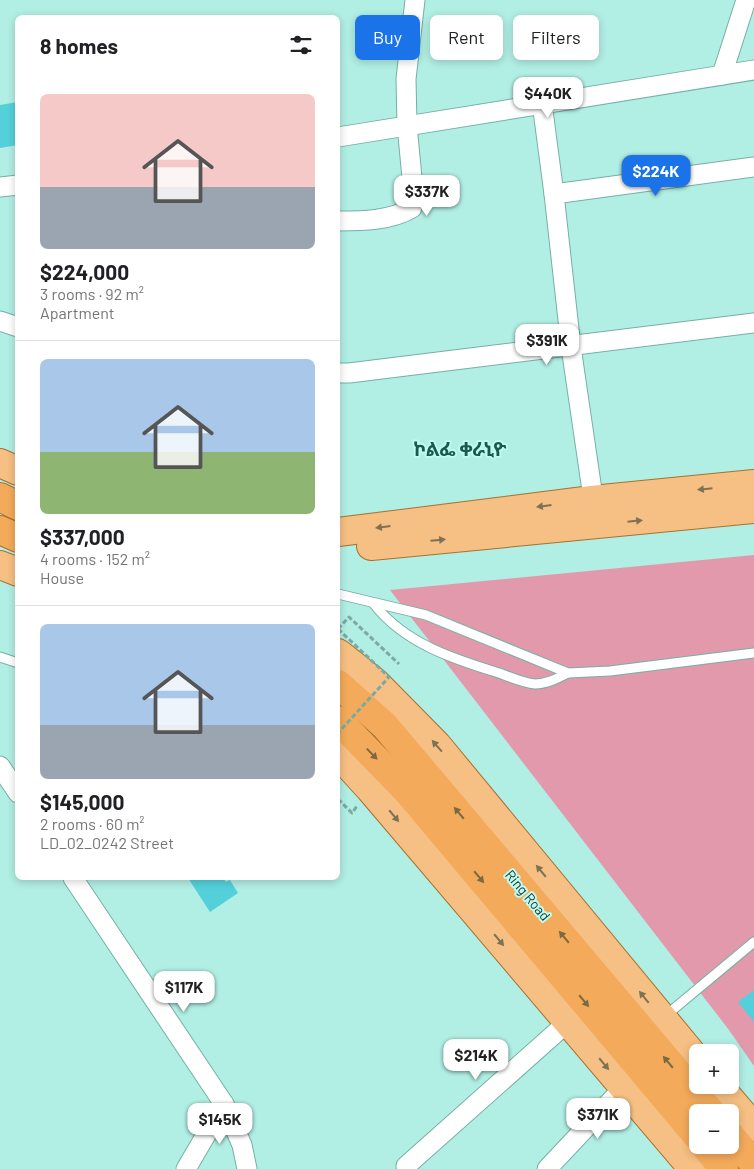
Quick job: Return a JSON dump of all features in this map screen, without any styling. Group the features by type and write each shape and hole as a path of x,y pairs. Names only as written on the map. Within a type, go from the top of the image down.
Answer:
{"highway":[{"path":"0,498 15,505"},
{"path":"0,530 15,537"},
{"name":"Ring Road","path":"340,686 385,726 704,1104"},
{"name":"Ring Road","path":"340,722 408,792 689,1126"},
{"path":"739,1146 754,1164"},
{"path":"712,1154 724,1169"}],"main road":[{"path":"0,462 15,470"},
{"path":"340,551 595,512 754,484"},
{"path":"340,532 595,512 754,509"},
{"path":"0,564 15,571"},
{"path":"340,655 376,683 437,745 689,1050"},
{"path":"340,756 693,1169"},
{"path":"726,1094 754,1127"}],"street":[{"path":"340,221 368,221 405,212 412,208 414,199 407,125 406,79 415,0"},
{"path":"722,75 746,0"},
{"path":"340,137 754,70"},
{"path":"542,103 571,347 595,512"},
{"path":"554,194 754,166"},
{"path":"0,187 15,185"},
{"path":"0,321 15,326"},
{"path":"340,373 571,347 754,323"},
{"path":"0,766 15,788"},
{"path":"73,880 224,1104 242,1145 247,1169"},
{"path":"406,1166 568,1022"},
{"path":"547,1169 624,1087"},
{"path":"186,1169 224,1104"}],"lane":[{"path":"340,595 426,615 568,673 610,671 754,653"},
{"path":"374,604 385,618 412,639 463,662 536,684 553,681 568,673"},
{"path":"0,657 15,662"},
{"path":"662,1019 754,942"}],"path":[{"path":"340,627 349,617 399,664"},
{"path":"340,631 389,677 340,731"}],"shaded area":[{"path":"754,555 754,1066 729,1030 390,590"}],"building":[{"path":"15,102 15,146 0,148 0,105"},
{"path":"189,880 224,880 226,882 230,880 238,893 210,912"},
{"path":"754,990 754,1022 738,1002"}],"district":[{"name":"ኮልፌ ቀራኒዮ","path":"460,448"}]}
